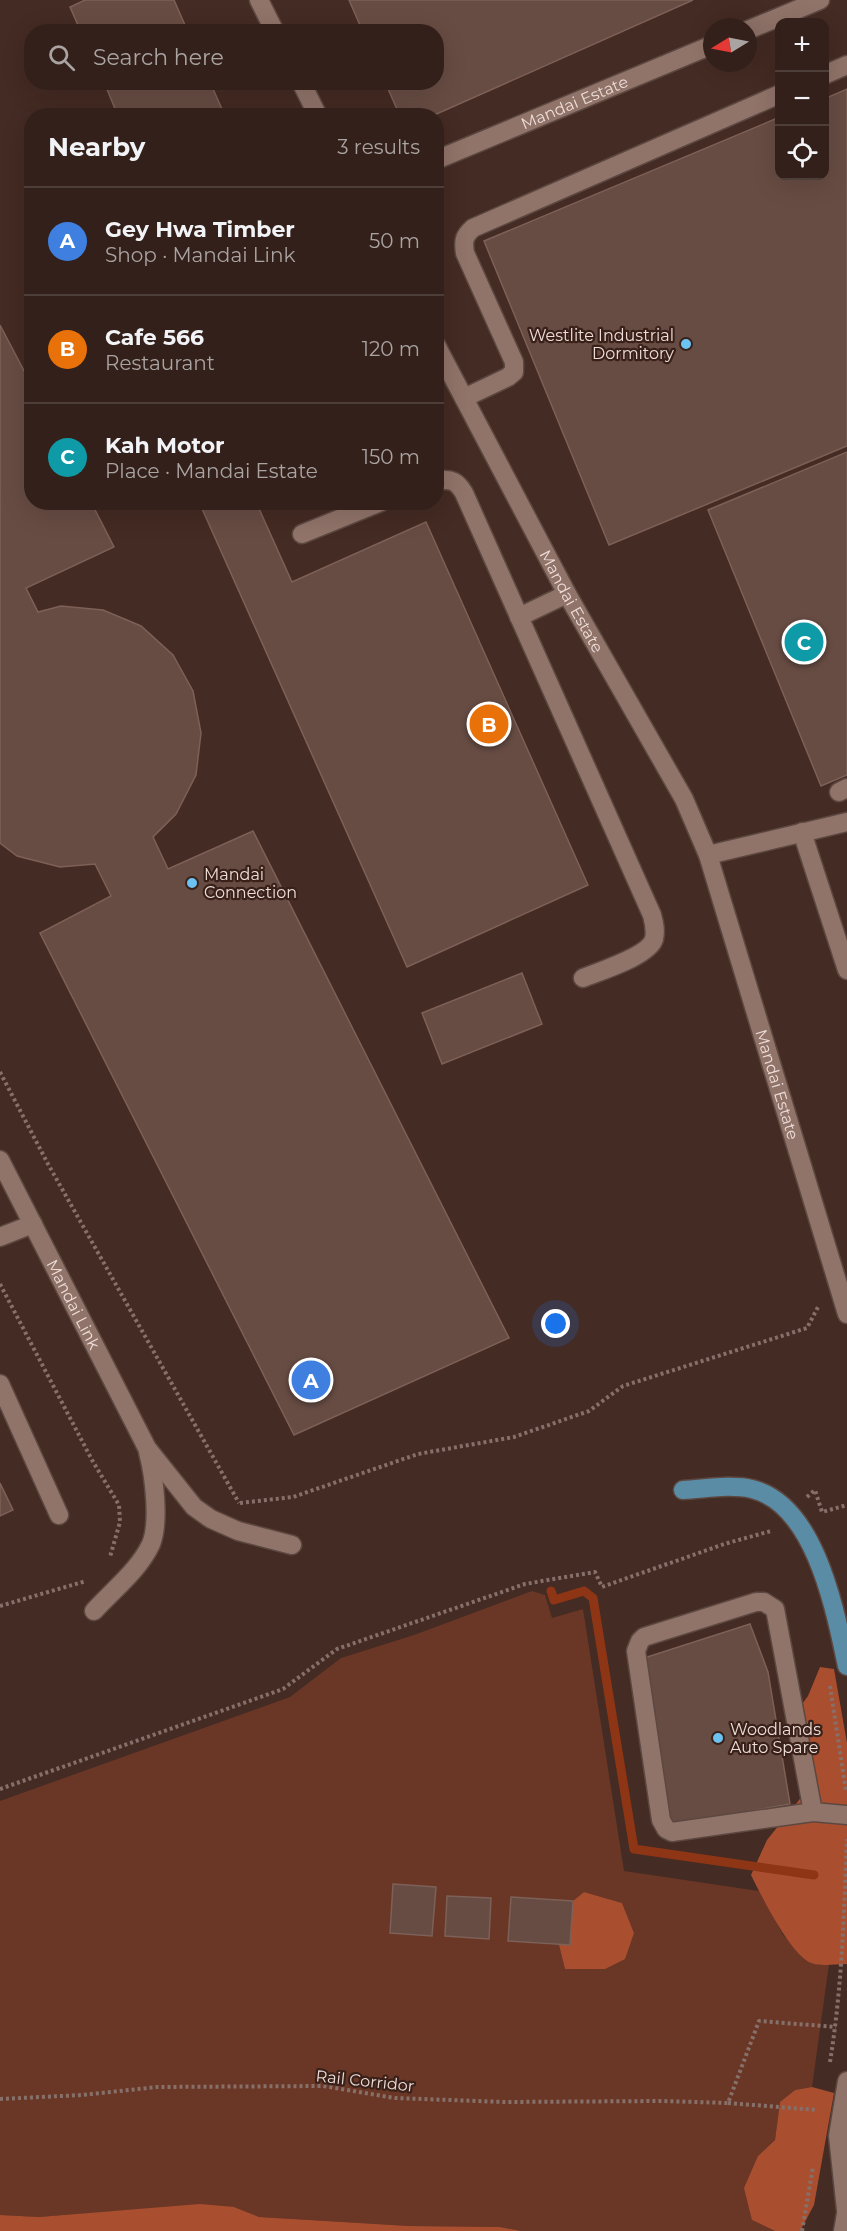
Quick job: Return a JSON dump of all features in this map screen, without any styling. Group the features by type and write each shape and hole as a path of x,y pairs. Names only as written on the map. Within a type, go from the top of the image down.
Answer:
{"main road":[{"path":"683,1490 749,1489 763,1493 790,1512 806,1533 820,1569 835,1611 847,1666"}],"street":[{"path":"259,0 271,24"},
{"path":"757,26 820,0"},
{"name":"Mandai Estate","path":"444,157 703,49"},
{"path":"829,73 847,65"},
{"path":"305,90 314,108"},
{"path":"464,398 514,372 514,362 465,253 463,244 465,236 473,228 775,96"},
{"name":"Mandai Estate","path":"444,360 567,594 684,799 708,855 845,1306"},
{"path":"444,480 458,482 465,493 652,915 655,929 654,940 650,947 640,954 583,978"},
{"path":"302,534 361,510"},
{"path":"519,617 567,594"},
{"path":"708,855 847,822"},
{"path":"802,832 847,969"},
{"name":"Mandai Link","path":"0,1160 147,1448 194,1507 211,1519 238,1531 292,1545"},
{"path":"0,1237 33,1224"},
{"path":"0,1384 59,1515"},
{"name":"Mandai Link","path":"94,1611 137,1565 152,1541 156,1499 147,1448"},
{"path":"813,1812 775,1609 764,1602 756,1602 644,1637 636,1651 661,1820 666,1829 672,1832 813,1812 847,1815"},
{"path":"843,2231 847,2209 838,2136 847,2080"}],"path":[{"path":"0,1072 54,1175 240,1503 293,1497 418,1454 514,1437 589,1411 623,1386 807,1328 816,1307 845,1306"},
{"path":"0,1284 92,1460 119,1505 120,1522 112,1546 109,1565"},
{"path":"0,1789 283,1689 337,1649 525,1584 595,1572 602,1587 724,1544 772,1531 815,1490 822,1512 847,1505"},
{"path":"0,1606 97,1578"},
{"path":"829,2069 836,2027 844,1942 847,1832"},
{"path":"728,2103 759,2021 836,2027"},
{"name":"Rail Corridor","path":"0,2099 82,2095 157,2087 323,2086 395,2098 504,2102 663,2101 822,2110"},
{"path":"802,2231 814,2163"}],"shaded area":[{"path":"532,1591 545,1595 552,1618 583,1609 624,1871 759,1891 783,1935 812,1964 829,1964 812,2087 795,2090 780,2102 775,2140 758,2156 752,2220 775,2231 521,2231 500,2227 409,2226 259,2217 234,2207 115,2211 39,2217 0,2215 0,1801 290,1697 341,1658 414,1635","holes":["393,1884 436,1887 432,1936 391,1933","584,1892 622,1903 634,1933 565,1969 559,1945 508,1941 511,1897 573,1901","447,1896 491,1899 489,1938 445,1936"]},
{"path":"820,1667 834,1669 847,1743 847,1964 818,1965 805,1960 778,1925 751,1875 767,1840 803,1795 790,1720 808,1696"},
{"path":"584,1892 622,1903 634,1933 625,1959 605,1969 565,1969 559,1945 570,1945 573,1901"},
{"path":"812,2087 834,2093 814,2205 800,2231 775,2231 752,2220 744,2188 758,2156 775,2140 780,2102 795,2090"},
{"path":"200,2204 234,2207 259,2217 409,2226 500,2227 521,2231 0,2231 0,2215 39,2217"}],"building":[{"path":"85,0 174,0 184,24 77,24 70,7"},
{"path":"349,0 693,0 444,111 444,108 396,108 389,90 444,90 444,24 360,24"},
{"name":"Westlite Industrial Dormitory","path":"847,89 847,446 609,545 484,241 775,119 775,180 829,180 829,97"},
{"path":"107,90 214,90 221,108 115,108"},
{"name":"Mandai Connection","path":"0,325 24,371 24,510 95,510 114,547 26,588 38,612 61,606 103,610 141,626 173,655 193,691 201,733 196,775 176,814 153,837 168,869 253,831 509,1338 294,1435 40,933 111,896 95,864 60,867 17,856 0,843"},
{"path":"847,452 847,775 821,786 708,510"},
{"path":"203,510 260,510 292,582 426,522 588,885 407,967"},
{"path":"522,973 542,1024 442,1064 422,1013"},
{"path":"0,1483 13,1510 0,1516"},
{"name":"Woodlands Auto Spare","path":"750,1624 768,1672 790,1804 671,1825 644,1658"},
{"path":"393,1884 436,1887 432,1936 390,1933"},
{"path":"447,1896 491,1898 489,1939 445,1936"},
{"path":"511,1897 573,1901 570,1945 508,1941"}],"waterway":[{"path":"551,1591 554,1600 584,1591 593,1598 634,1849 814,1875"}],"place":[{"name":"Westlite Industrial Dormitory","path":"686,344"},
{"name":"Kah Motor","path":"804,642"},
{"name":"Cafe 566","path":"489,724"},
{"name":"Mandai Connection","path":"192,883"},
{"name":"Gey Hwa Timber","path":"311,1380"},
{"name":"Woodlands Auto Spare","path":"718,1738"}]}
